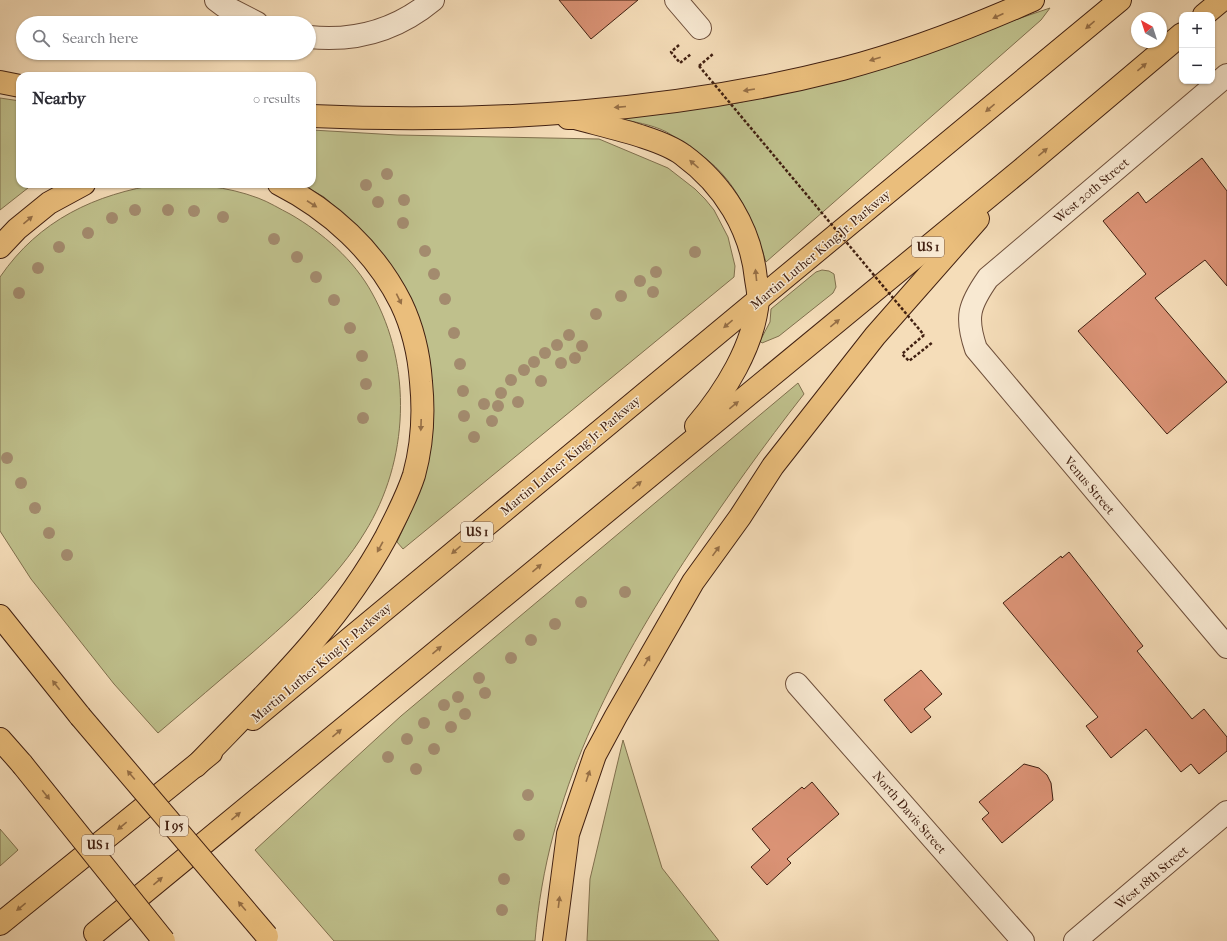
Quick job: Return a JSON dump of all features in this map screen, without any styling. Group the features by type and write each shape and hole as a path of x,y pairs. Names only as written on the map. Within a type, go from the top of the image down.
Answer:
{"highway":[{"path":"490,117 633,106 760,88 843,69 906,49 993,18 1034,0"},
{"name":"Martin Luther King Jr. Parkway","path":"0,924 196,766 1120,0"},
{"path":"1208,12 1222,0"},
{"name":"US 1","path":"90,937 1021,170 1179,37"},
{"path":"0,82 16,85"},
{"path":"316,116 354,118 575,118 660,143 682,154 723,192 738,217 755,268 758,299 752,331 742,355 704,417 671,457"},
{"path":"554,941 568,834 595,755 693,582 740,517 773,466 875,336 1021,170"},
{"path":"0,247 17,229 50,203 77,188"},
{"path":"196,766 300,658 323,632 354,591 399,512 414,474 421,434 422,397 419,360 410,322 394,288 369,254 344,228 316,206 286,188"},
{"path":"0,601 14,633"},
{"name":"I 95","path":"0,616 80,716 270,938"},
{"path":"0,739 22,764 164,941"}],"street":[{"path":"216,0 243,16"},
{"path":"316,37 345,38 371,35 395,26 421,10 433,0"},
{"path":"676,0 700,28"},
{"name":"West 20th Street","path":"970,316 975,296 988,278 1223,86"},
{"name":"Venus Street","path":"970,316 970,332 976,349 1227,647"},
{"name":"North Davis Street","path":"797,684 1023,941"},
{"name":"West 18th Street","path":"1075,941 1227,812"}],"path":[{"path":"718,49 699,66 924,335 902,354 909,362 933,342"}],"green space":[{"path":"1050,8 1041,20 766,262 753,225 745,209 727,179 715,166 700,154 663,130 612,117 737,103 841,79"},
{"path":"0,98 16,100 16,188 28,188 0,210"},
{"path":"316,130 397,135 599,139 668,168 695,189 705,199 714,210 728,237 735,266 734,277 403,549 397,542 409,516 420,482 431,385 356,225 324,197 308,188 316,188"},
{"path":"222,188 266,201 302,221 337,248 365,281 385,321 394,351 399,382 400,413 397,444 390,475 380,504 354,549 328,582 299,611 158,733 114,684 31,579 0,531 0,277 15,257 32,240 51,225 70,213 91,203 113,195 137,189"},
{"path":"822,270 829,271 834,274 836,287 833,293 779,336 762,343 760,341 770,322 771,309 816,272"},
{"path":"798,383 804,394 746,471 691,551 635,642 610,689 588,736 569,785 553,835 542,887 535,941 334,941 255,850 401,716"},
{"path":"623,740 662,868 719,941 587,941 590,879"},
{"path":"0,829 18,850 0,866"}],"building":[{"path":"559,0 638,0 591,39"},
{"path":"1202,158 1227,191 1227,286 1205,260 1155,298 1227,382 1167,434 1078,331 1146,274 1103,221 1138,192 1146,203"},
{"path":"1069,552 1143,646 1137,651 1192,719 1204,709 1227,737 1227,751 1199,774 1191,764 1181,772 1146,729 1111,758 1086,726 1098,717 1003,603 1061,556 1062,558"},
{"path":"921,670 942,694 924,709 931,717 911,733 884,700"},
{"path":"1024,764 1039,768 1047,775 1051,783 1053,800 1002,843 982,819 989,813 979,802"},
{"path":"812,782 839,814 787,859 791,863 767,885 751,867 770,850 752,829 802,787 804,789"}]}
